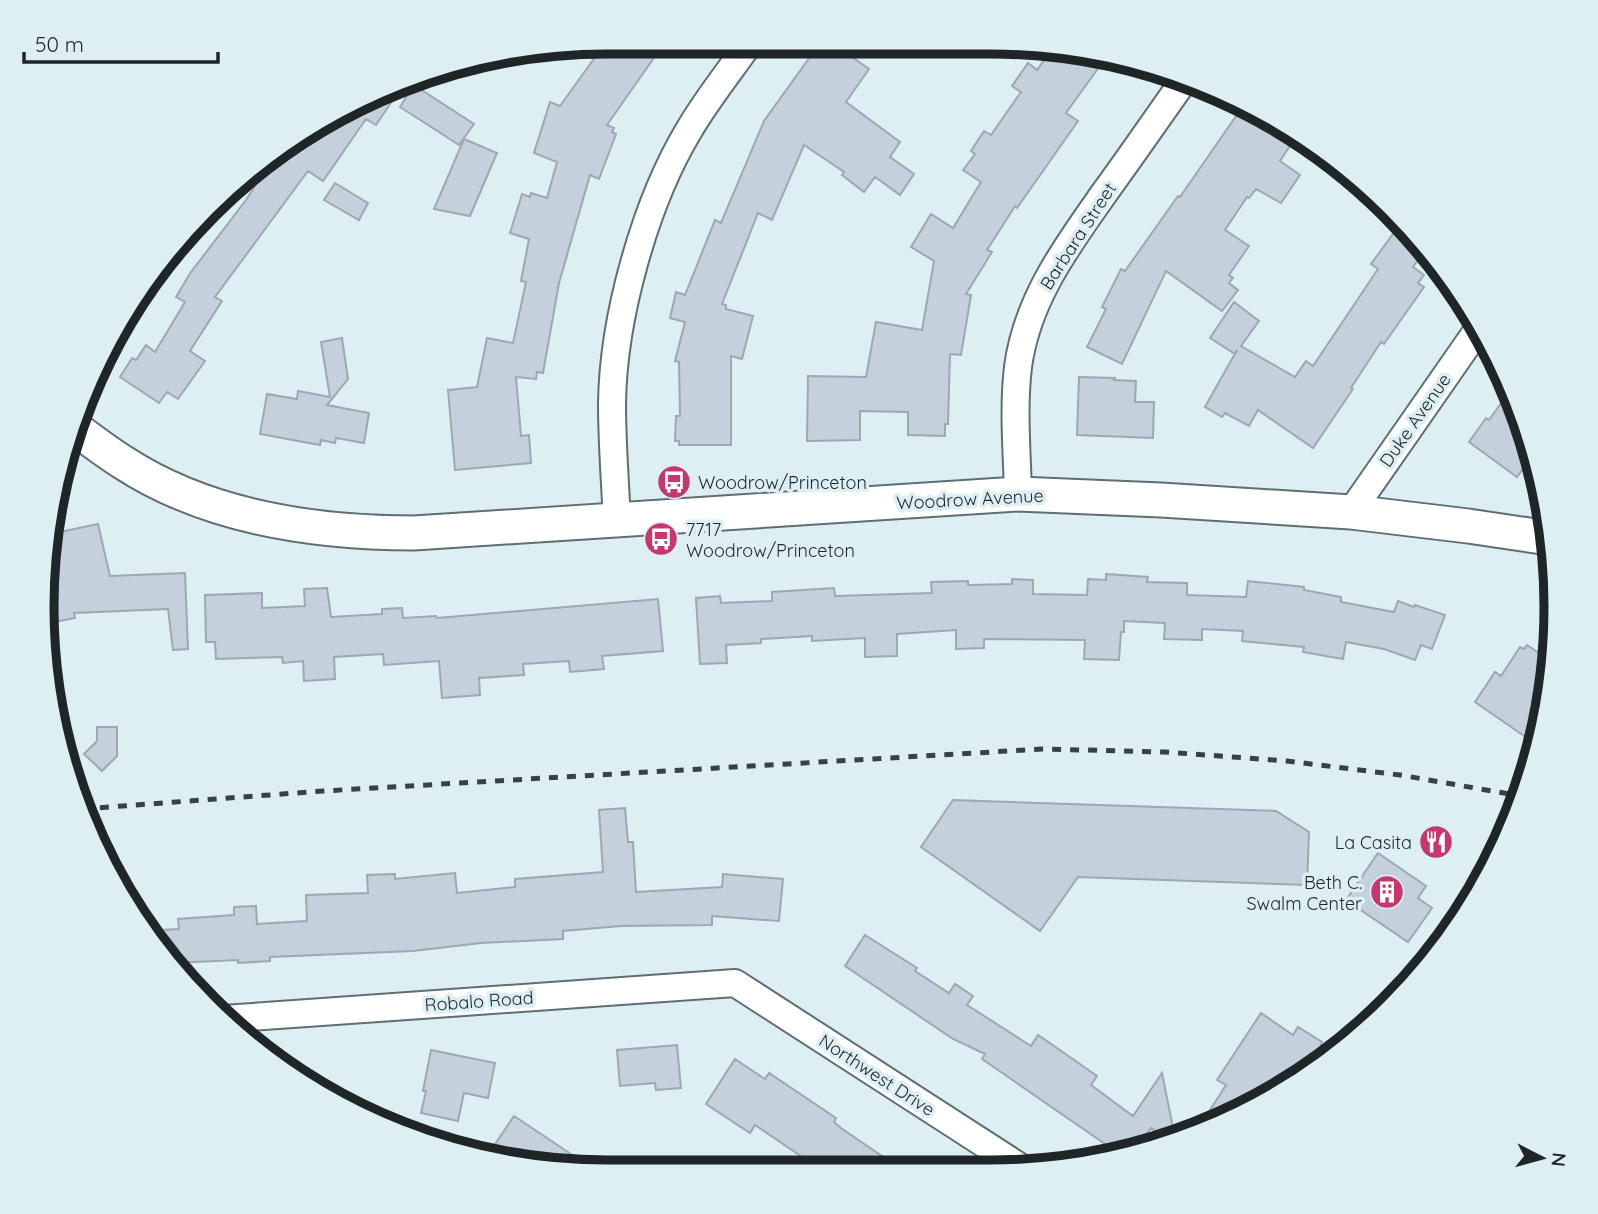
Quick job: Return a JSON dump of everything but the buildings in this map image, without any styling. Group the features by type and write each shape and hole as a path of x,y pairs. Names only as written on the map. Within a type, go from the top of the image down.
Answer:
{"street":[{"path":"617,520 612,403 617,353 634,265 655,203 689,130 742,54"},
{"name":"Barbara Street","path":"1018,494 1016,405 1019,365 1028,326 1043,286 1065,250 1179,88"},
{"name":"Duke Avenue","path":"1351,512 1473,337"},
{"name":"Woodrow Avenue","path":"83,434 126,465 206,502 291,524 355,532 414,533 1018,494 1351,512 1539,537"},
{"name":"Robalo Road","path":"239,1019 735,983"},
{"name":"Northwest Drive","path":"735,983 1008,1160"}],"railway":[{"path":"92,808 323,791 1043,749 1165,752 1287,761 1400,775 1511,794"}],"place":[{"name":"Woodrow/Princeton","path":"674,482"},
{"name":"7717 Woodrow/Princeton","path":"661,539"},
{"name":"La Casita","path":"1436,842"},
{"name":"Beth C. Swalm Center","path":"1387,892"}]}
